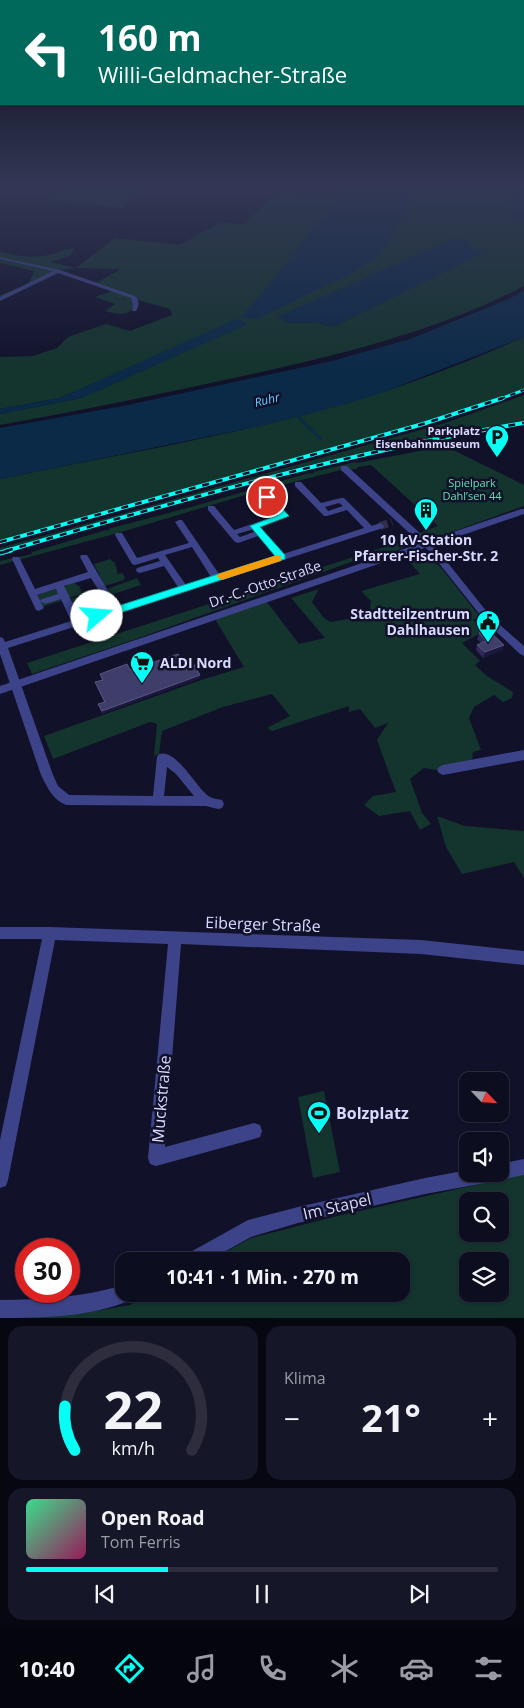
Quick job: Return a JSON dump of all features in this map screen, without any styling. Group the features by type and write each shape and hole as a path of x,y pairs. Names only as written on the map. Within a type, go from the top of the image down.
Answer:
{"street":[{"path":"0,258 58,270 133,297 136,305 134,310"},
{"path":"0,299 58,270"},
{"path":"344,468 396,521 428,545 488,619 524,652"},
{"path":"298,484 320,506 340,500 370,529"},
{"path":"211,508 238,540 284,516 263,492"},
{"name":"Dr.-C.-Otto-Straße","path":"0,690 428,545 524,510"},
{"path":"179,522 217,578"},
{"path":"218,804 206,801 66,800 54,789 47,775 1,644 77,623 380,526"},
{"path":"257,529 281,557"},
{"path":"119,535 140,569 193,544"},
{"path":"84,557 106,594"},
{"path":"163,558 184,588"},
{"path":"16,559 32,593 42,605 64,595"},
{"path":"32,593 93,574"},
{"path":"59,585 77,623"},
{"path":"443,770 524,755"},
{"path":"158,800 163,757 170,758 192,777 206,801"},
{"name":"Eiberger Straße","path":"0,933 50,933 421,947 524,958"},
{"path":"0,1180 50,933"},
{"name":"Muckstraße","path":"174,938 156,1158 254,1131"},
{"path":"509,1170 524,1167"},
{"name":"Im Stapel","path":"208,1252 248,1229 298,1215 459,1180"},
{"path":"0,1309 28,1310 96,1301 115,1296"}],"green space":[{"path":"75,249 70,256 50,262 76,268 58,270 27,287 0,298 0,295 29,284 34,271 0,263 0,252 32,257"},
{"path":"101,249 524,249 524,286 458,316 389,340 319,359 248,375 0,425 0,414 81,398 247,324 135,365 60,398 0,409 0,357 33,356 57,348 68,337 106,324 130,331 172,315 170,309 134,299 132,309 125,314 105,311 115,304 95,297 115,290 96,283 121,269 76,268","holes":["484,252 333,327 314,322 290,323 278,317"]},
{"path":"524,337 524,388 515,392 437,419 0,540 0,479 218,435 304,415 414,381"},
{"path":"524,395 524,422 457,433 296,468 0,551 0,548 445,423"},
{"name":"Spielpark Dahl’sen 44","path":"445,446 524,485 524,506 427,541 419,533 438,526 371,465 358,467 357,469 341,470 262,490 118,533 0,565 0,561 32,554 32,552 106,530 109,531 108,529 309,473 355,462"},
{"path":"409,539 414,540 414,543 383,556 379,552 32,674 27,663"},
{"path":"425,552 443,570 480,617 473,620 485,631 462,643 480,661 475,665 487,676 513,692 512,698 503,702 494,695 474,707 469,718 481,750 473,752 472,762 436,770 424,768 410,779 422,813 431,824 420,830 410,811 379,816 364,805 373,796 396,792 377,740 388,723 375,728 360,709 349,712 349,706 272,731 267,728 290,716 272,694 223,707 162,731 159,754 154,756 157,724 150,722 53,759 44,736 201,680 244,667 215,619 267,602 299,644 325,638 291,598 319,589 312,602 324,618 330,622 348,619 358,622 370,609 371,601 361,591 420,574 406,558"},
{"path":"110,559 115,563 118,574 122,573 125,577 124,580 105,586 94,564"},
{"path":"137,578 141,585 110,595 107,589"},
{"path":"73,582 80,587 82,594 39,608 37,595 64,587"},
{"path":"81,596 83,599 88,598 93,613 99,611 99,614 81,620 71,599"},
{"path":"437,816 465,826 524,831 524,878 514,862 462,874 446,847"},
{"name":"Bolzplatz","path":"324,1091 340,1172 313,1178 298,1097"},
{"path":"524,1174 524,1318 14,1318 101,1310 130,1305 135,1302 410,1302 410,1252 225,1252 251,1238 337,1216 488,1182 509,1182 509,1177"}],"water":[{"path":"298,249 383,249 377,258 346,276 257,319 240,317"},
{"path":"430,249 473,249 485,252 333,327 314,322 290,323 277,317"},
{"name":"Ruhr","path":"524,290 524,337 381,393 269,424 0,479 0,428 123,406 332,361 410,339 511,298"},
{"path":"236,319 248,324 81,398 0,414 0,409 60,398"}],"building":[{"path":"488,630 504,645 485,652 477,645 486,641 479,633"},
{"name":"ALDI Nord","path":"178,654 185,666 193,663 200,675 102,711 98,704 105,702 95,682 103,680 100,674 127,664 130,670"}],"waterway":[{"path":"295,414 321,439"}],"tunnel":[{"path":"380,526 392,522"}],"railway":[{"path":"500,399 524,390"},
{"path":"0,542 423,424 500,399"},
{"path":"6,551 263,479 393,448 524,423"},
{"path":"0,553 11,550"}],"slow traffic":[{"path":"222,577 277,558"}],"place":[{"name":"Parkplatz Eisenbahnmuseum","path":"497,458"},
{"name":"10 kV-Station Pfarrer-Fischer-Str. 2","path":"426,531"},
{"name":"Stadtteilzentrum Dahlhausen","path":"488,643"},
{"name":"ALDI Nord","path":"142,684"},
{"name":"Bolzplatz","path":"319,1134"}],"route":[{"path":"97,616 281,557 254,526 284,516 267,497"}]}
